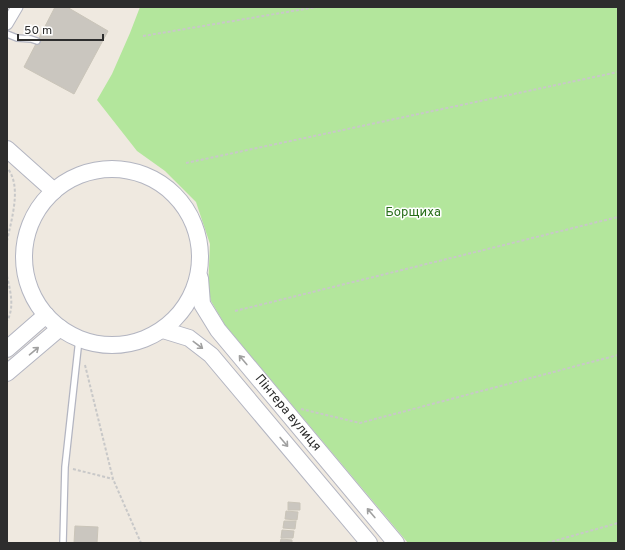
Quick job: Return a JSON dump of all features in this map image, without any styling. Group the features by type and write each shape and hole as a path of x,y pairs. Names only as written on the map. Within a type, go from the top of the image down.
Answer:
{"street":[{"path":"7,24 17,7"},
{"path":"7,149 54,191"},
{"path":"120,168 137,172 155,179 170,190 182,202 191,217 198,236 200,255 199,273 193,291 181,312 163,330 136,342 116,345 96,344 78,339 60,328 46,316 36,301 29,285 24,255 30,226 43,203 54,191 65,182 78,175 98,169 120,168"},
{"name":"Пінтера вулиця","path":"199,273 202,304 218,330 396,543"},
{"path":"7,349 46,316"},
{"path":"7,373 60,328"},
{"name":"Пінтера вулиця","path":"163,330 189,338 211,355 369,543"}],"lane":[{"path":"7,34 17,38 37,41"},
{"path":"63,543 64,467 78,339"}],"path":[{"path":"143,36 317,7"},
{"path":"186,163 618,72"},
{"path":"7,168 11,174 15,191 14,208 7,241"},
{"path":"235,311 618,217"},
{"path":"7,276 11,296 11,307 7,321"},
{"path":"301,408 360,423 618,355"},
{"path":"84,362 112,479 141,543"},
{"path":"64,467 112,479"},
{"path":"547,543 618,523"}],"green space":[{"name":"Борщиха","path":"140,7 618,7 618,543 408,543 225,325 211,301 208,288 210,244 196,202 165,171 137,151 97,100 112,74"}],"building":[{"path":"55,7 67,7 108,31 74,94 24,67"},
{"path":"288,502 300,503 300,510 288,510"},
{"path":"286,511 298,512 297,520 285,519"},
{"path":"284,521 296,521 295,529 283,528"},
{"path":"75,526 98,527 97,543 74,543"},
{"path":"282,530 294,531 293,538 281,538"},
{"path":"281,539 292,540 292,543 280,543"}]}
